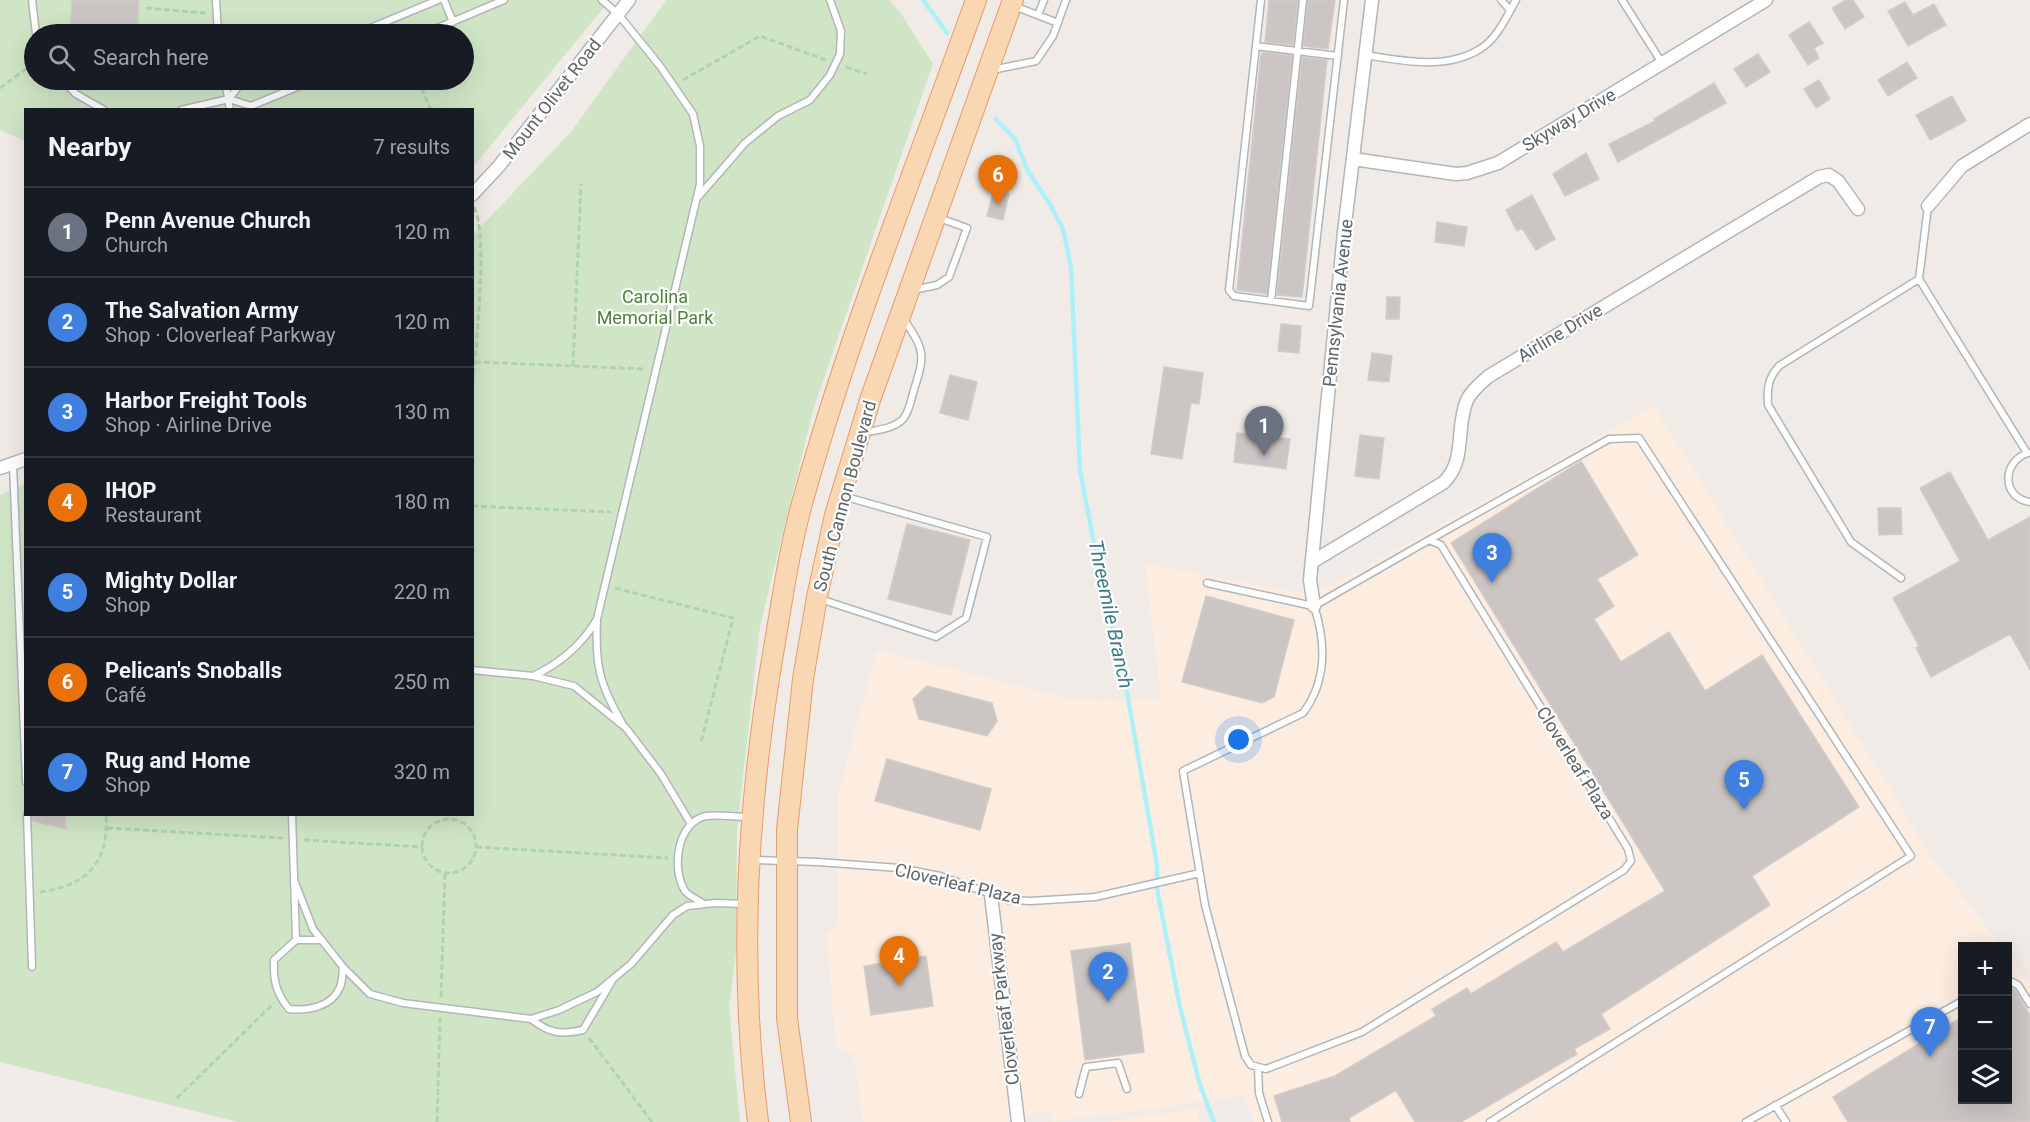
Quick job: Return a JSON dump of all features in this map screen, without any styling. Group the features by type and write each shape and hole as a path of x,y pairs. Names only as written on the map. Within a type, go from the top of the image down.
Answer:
{"main road":[{"name":"South Cannon Boulevard","path":"759,1122 747,1022 749,860 761,722 790,554 803,499 851,349 976,0"},
{"name":"South Cannon Boulevard","path":"801,1122 787,1018 786,861 793,758 817,597 841,496 860,434 1012,3"}],"street":[{"name":"Mount Olivet Road","path":"474,193 499,166 629,0"},
{"name":"Pennsylvania Avenue","path":"1314,606 1310,579 1353,159 1372,0"},
{"name":"Skyway Drive","path":"1353,159 1430,172 1467,173 1498,163 1766,0"},
{"path":"1928,206 1962,166 2030,124"},
{"name":"Airline Drive","path":"1312,562 1423,495 1453,474 1457,462 1462,415 1468,398 1490,376 1819,177 1829,175 1838,181 1858,209"},
{"path":"0,468 19,461"},
{"name":"Cloverleaf Parkway","path":"991,895 1018,1122"}],"lane":[{"path":"32,0 35,24"},
{"path":"216,0 218,24"},
{"path":"380,24 438,0"},
{"path":"444,0 453,22"},
{"path":"448,24 504,0"},
{"path":"602,0 618,14 693,114 700,146 700,184 597,619 596,644 604,691 626,728 661,774 691,824"},
{"path":"696,199 745,143 778,116 810,99 830,75 840,54 841,31 830,0"},
{"path":"1038,15 1044,0"},
{"path":"989,71 1036,61 1053,36 1066,0"},
{"path":"1261,0 1229,290 1234,296 1309,306 1344,0"},
{"path":"1271,301 1303,0"},
{"path":"1501,0 1510,10"},
{"path":"1365,55 1412,63 1455,59 1482,49 1499,28 1516,0"},
{"path":"1622,0 1662,63"},
{"path":"1012,3 1058,23"},
{"path":"1256,46 1338,56"},
{"path":"72,90 100,108"},
{"path":"227,90 230,108"},
{"path":"229,99 236,90"},
{"path":"191,108 229,99 250,106 289,90"},
{"path":"1928,206 1919,279 2028,453 2013,461 2007,477 2012,492 2018,498 2030,502"},
{"path":"909,291 937,285 949,277 967,228 936,217"},
{"path":"1901,578 1851,542 1767,405 1767,388 1770,376 1779,366 1919,279"},
{"path":"860,434 889,427 902,420 907,412 923,361 920,347 901,315"},
{"path":"1207,583 1314,606 1608,438 1639,438 1911,855 1490,1122"},
{"path":"19,461 24,690"},
{"path":"817,597 936,637 966,618 987,537 841,496"},
{"name":"Cloverleaf Plaza","path":"1258,1067 1266,1069 1362,1032 1624,870 1631,861 1629,849 1441,545 1429,540"},
{"path":"1268,1122 1259,1093 1258,1067 1251,1065 1245,1056 1222,973 1200,873 1183,771 1303,713 1312,701 1321,678 1323,645 1314,606"},
{"path":"533,676 550,668 588,636 597,619"},
{"path":"474,670 533,676 574,686 626,728"},
{"path":"27,816 33,967"},
{"path":"292,816 296,940"},
{"path":"704,904 686,892 678,874 680,841 691,824 705,816 752,817"},
{"name":"Cloverleaf Plaza","path":"749,860 899,868 940,876 991,895 1031,902 1062,900 1126,890 1200,873"},
{"path":"294,880 313,929 343,967 370,994 403,1003 531,1019 559,1010 597,992 631,964 673,915 687,906 749,904"},
{"path":"322,940 296,940 274,960 273,979 280,997 289,1009 308,1011 326,1003 340,987 343,967"},
{"path":"531,1019 546,1031 564,1034 583,1030 614,978"},
{"path":"2012,982 2018,985 2030,1004"},
{"path":"1746,1122 1958,1002"},
{"path":"1079,1094 1086,1067 1118,1064 1127,1089"},
{"path":"1775,1105 1786,1122"}],"path":[{"path":"146,8 217,14"},
{"path":"673,86 760,36 867,74"},
{"path":"0,88 24,70"},
{"path":"423,90 431,108"},
{"path":"573,366 581,184"},
{"path":"474,206 480,217 481,242 474,347"},
{"path":"474,362 656,369"},
{"path":"474,506 622,513"},
{"path":"605,586 733,618 701,742"},
{"path":"30,894 70,886 87,876 100,858 107,828 106,816"},
{"path":"449,817 466,824 472,831 476,847 470,864 454,873 436,870 429,864 422,847 427,831 433,824 449,817"},
{"path":"107,828 422,847"},
{"path":"476,847 679,858"},
{"path":"177,1098 280,997"},
{"path":"583,1030 652,1122"}],"shaded area":[{"path":"1654,406 1931,856 1999,942 1958,942 1958,1104 2012,1104 2012,959 2030,984 2030,1122 1254,1122 1244,1096 1052,1122 1050,1111 1007,1117 1007,1122 863,1122 854,1054 836,1048 827,936 838,925 838,797 876,650 1078,700 1161,698 1145,564 1296,592 1329,587"},
{"path":"1197,1109 1199,1122 1100,1122"}],"green space":[{"path":"0,0 610,0 474,166 474,108 24,108 24,141 0,130"},
{"name":"Carolina Memorial Park","path":"666,0 889,0 902,15 933,64 814,407 760,626 737,830 736,954 729,1006 740,1122 238,1122 0,1062 0,495 24,484 24,816 474,816 474,234 571,132"}],"building":[{"path":"72,0 139,0 138,24 71,24"},
{"path":"1269,0 1298,0 1293,45 1265,42"},
{"path":"1308,0 1335,0 1328,49 1303,46"},
{"path":"1846,0 1853,0 1864,17 1845,29 1832,8"},
{"path":"1905,2 1913,15 1934,4 1946,25 1908,46 1888,11"},
{"path":"1809,22 1823,43 1814,48 1819,58 1808,65 1789,35"},
{"path":"1264,52 1292,56 1267,294 1237,290 1261,54"},
{"path":"1758,54 1770,72 1746,87 1734,69"},
{"path":"1302,57 1327,60 1302,297 1277,295"},
{"path":"1907,62 1917,78 1888,96 1878,80"},
{"path":"1819,80 1830,99 1816,108 1804,89"},
{"path":"1714,83 1726,103 1618,162 1609,144 1655,121 1654,119"},
{"path":"1952,96 1966,121 1930,140 1916,115"},
{"path":"1586,153 1599,179 1565,196 1553,174"},
{"path":"994,190 1009,194 1003,220 987,216"},
{"path":"1532,195 1555,239 1536,250 1522,228 1517,231 1506,210"},
{"path":"1437,222 1467,227 1464,246 1435,242"},
{"path":"1387,297 1400,297 1399,319 1386,319"},
{"path":"1281,324 1301,326 1299,353 1278,351"},
{"path":"1372,353 1392,356 1389,382 1368,380"},
{"path":"1164,367 1203,373 1199,404 1191,403 1182,459 1151,454"},
{"path":"950,375 977,382 968,420 940,413"},
{"path":"1237,433 1290,439 1286,469 1234,462"},
{"path":"1360,435 1384,438 1379,479 1355,476"},
{"path":"1581,461 1638,555 1597,579 1614,606 1594,619 1621,662 1669,632 1705,691 1762,655 1859,807 1752,876 1770,905 1601,1014 1610,1029 1574,1049 1577,1054 1461,1122 1415,1122 1396,1090 1349,1118 1350,1122 1282,1122 1274,1096 1335,1076 1436,1016 1432,1009 1467,988 1471,994 1556,942 1563,952 1665,891 1451,543"},
{"path":"1950,472 1988,540 2030,517 2030,670 2010,634 1931,677 1916,648 1919,646 1893,598 1960,561 1920,488"},
{"path":"1878,508 1901,508 1902,534 1879,535"},
{"path":"907,524 970,540 951,615 888,599"},
{"path":"1206,596 1294,620 1274,697 1262,703 1182,682"},
{"path":"927,686 992,703 997,721 987,736 919,719 913,699"},
{"path":"887,759 991,789 980,830 875,801"},
{"path":"32,816 65,816 66,829 32,821"},
{"path":"1130,943 1144,1052 1085,1060 1071,951"},
{"path":"926,956 933,1006 871,1015 864,966"},
{"path":"2012,988 2030,1015 2030,1122 1848,1122 1833,1097 1958,1019 1958,1104 2012,1104"}],"waterway":[{"name":"Threemile Branch","path":"923,0 947,33"},
{"name":"Threemile Branch","path":"996,119 1015,139 1028,171 1063,229 1071,267 1080,471 1098,564 1112,620 1112,632 1126,686 1157,865 1157,889 1180,1007 1200,1085 1214,1122"}],"place":[{"name":"Pelican's Snoballs","path":"998,205"},
{"name":"Penn Avenue Church","path":"1264,456"},
{"name":"Harbor Freight Tools","path":"1492,583"},
{"name":"Mighty Dollar","path":"1744,810"},
{"name":"IHOP","path":"899,986"},
{"name":"The Salvation Army","path":"1108,1002"},
{"name":"Rug and Home","path":"1930,1057"}]}
